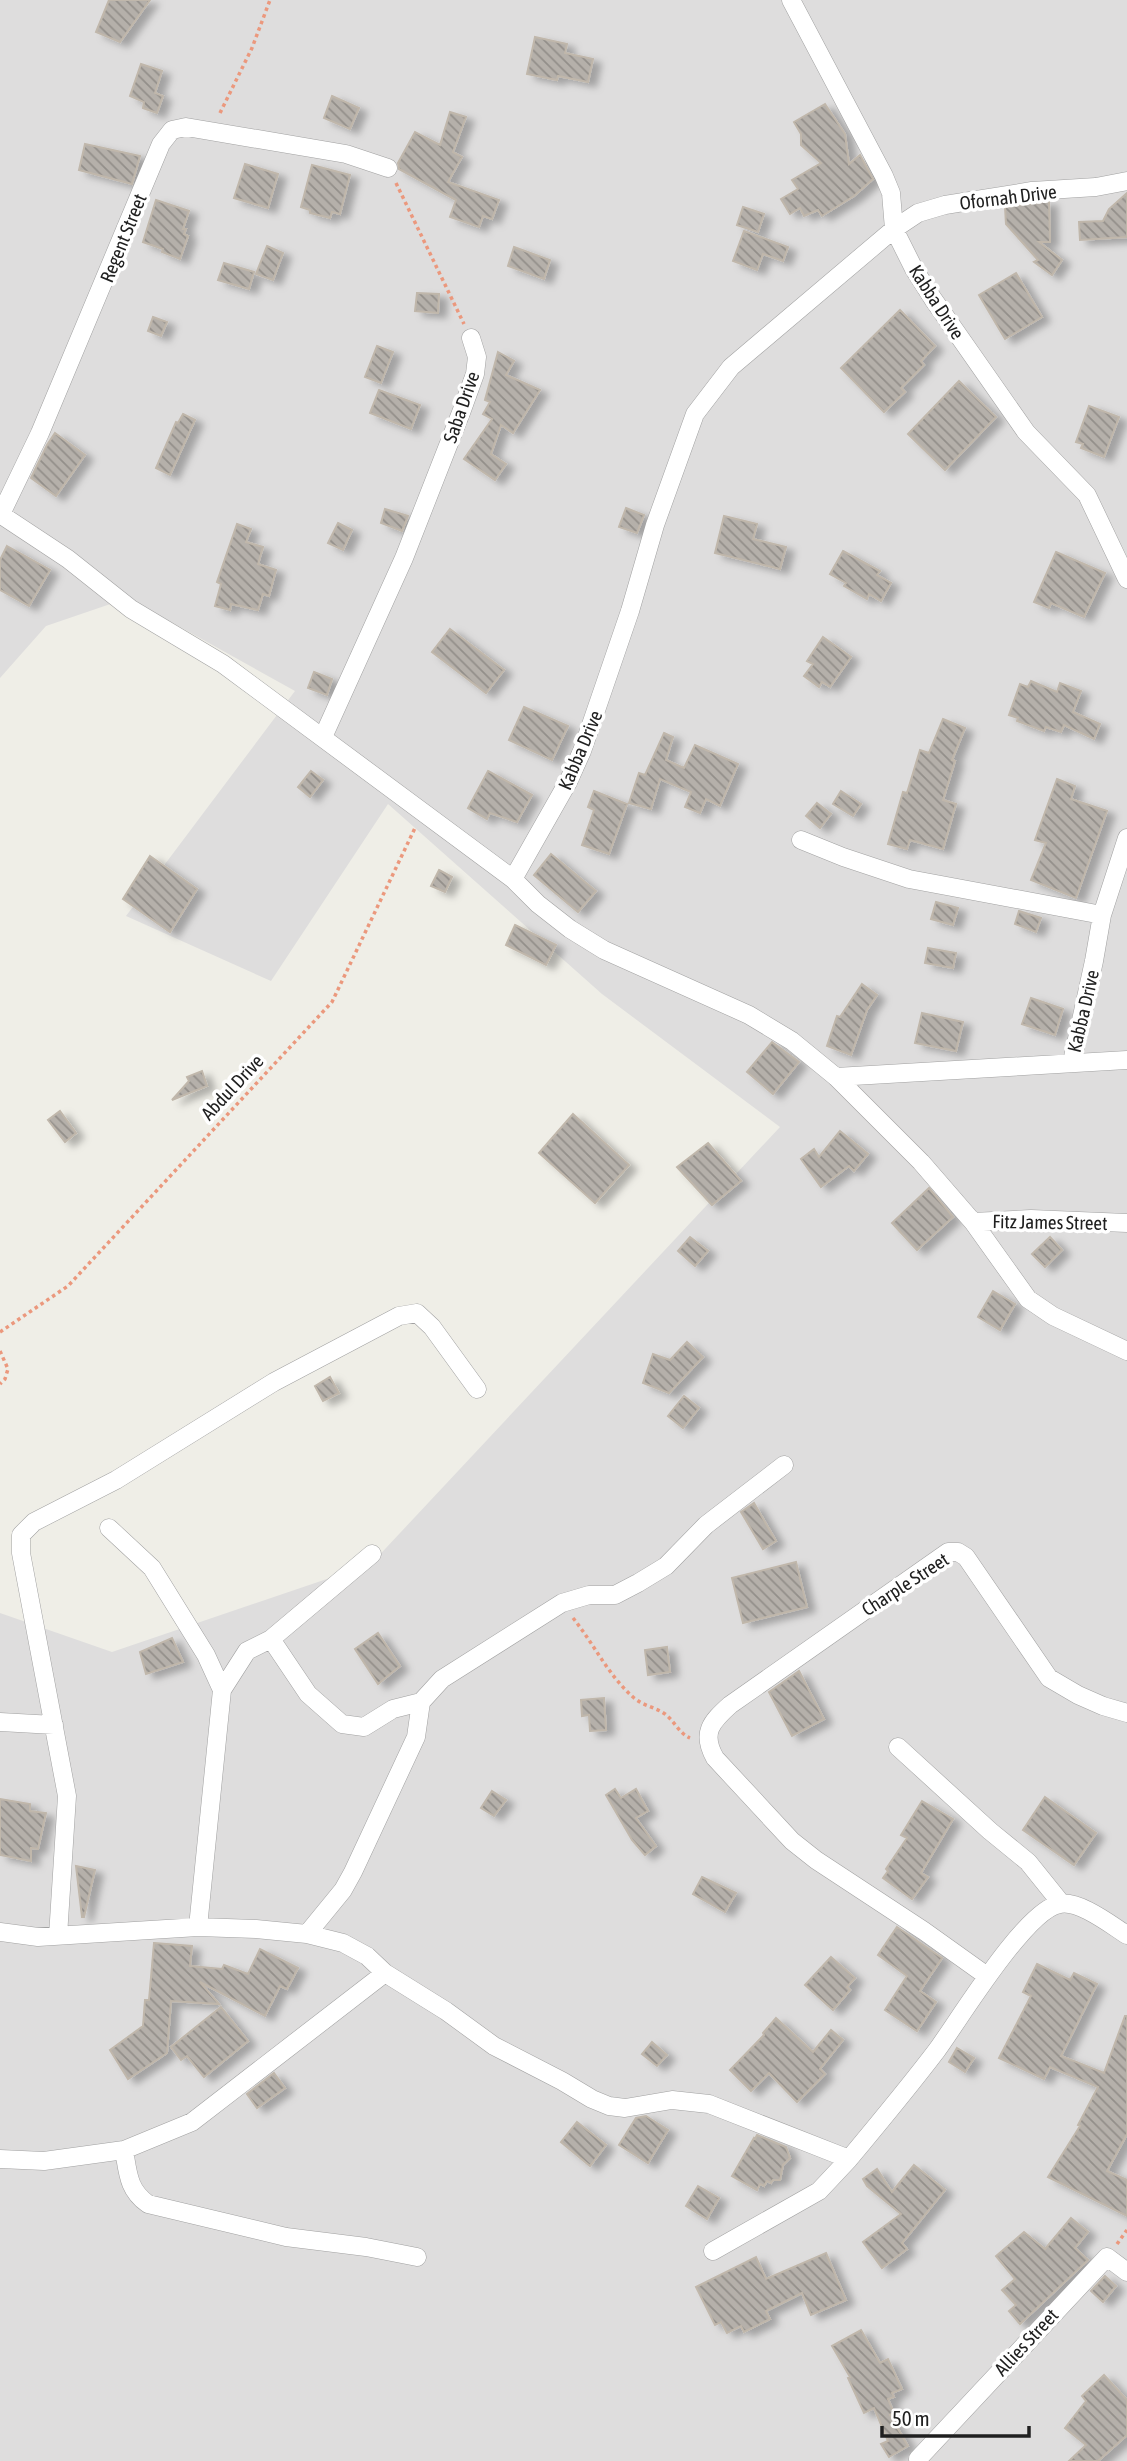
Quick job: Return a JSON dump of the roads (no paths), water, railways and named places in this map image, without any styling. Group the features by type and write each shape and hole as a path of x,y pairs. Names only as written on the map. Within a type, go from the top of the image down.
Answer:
{"street":[{"name":"Kabba Drive","path":"791,0 884,176 891,193 894,229 914,269 1026,432 1087,495 1127,579"},
{"name":"Regent Street","path":"1,514 40,433 161,144 172,130 186,127 212,130 346,154 388,168"},
{"name":"Ofornah Drive","path":"695,414 731,367 894,229 918,213 931,208 1032,191 1096,187 1127,181"},
{"name":"Saba Drive","path":"323,737 404,558 462,410 476,366 477,357 471,338"},
{"name":"Kabba Drive","path":"513,879 582,751 655,525 695,414"},
{"path":"1,514 68,559 131,609 223,664 513,879 538,904 570,929 604,950 749,1015 792,1041 836,1077 921,1161 973,1222 1028,1299 1053,1316 1127,1351"},
{"name":"Kabba Drive","path":"1072,1062 1102,915 1127,838"},
{"path":"801,840 909,879 1102,915"},
{"path":"836,1077 1127,1060"},
{"name":"Fitz James Street","path":"973,1222 1031,1219 1127,1223"},
{"path":"58,1936 67,1796 21,1553 21,1535 34,1522 116,1480 274,1382 399,1316 417,1313 432,1327 477,1389"},
{"path":"271,1639 308,1694 342,1724 364,1727 393,1709 421,1702 442,1679 562,1603 589,1595 615,1595 666,1566 706,1525 785,1465"},
{"path":"109,1528 152,1568 206,1655 222,1690"},
{"name":"Charple Street","path":"987,1976 792,1841 715,1758 708,1745 708,1733 715,1718 948,1552 958,1552 966,1557 1049,1678 1078,1695 1127,1713"},
{"path":"198,1927 222,1690 247,1651 271,1639 372,1554"},
{"path":"307,1934 343,1890 353,1872 416,1737 421,1702"},
{"path":"0,1722 54,1725"},
{"path":"898,1747 1028,1862 1061,1903"},
{"path":"713,2251 819,2191 939,2048 987,1976 1037,1917 1048,1908 1061,1903 1075,1906 1127,1935"},
{"path":"0,1932 37,1937 198,1927 307,1934 343,1943 367,1956 385,1973 446,2011 494,2046 609,2106 625,2108 672,2100 709,2104 849,2158"},
{"path":"0,2159 44,2161 124,2150 192,2122 385,1973"},
{"path":"124,2150 129,2180 135,2195 148,2204 286,2237 366,2247 417,2258"},
{"name":"Allies Street","path":"918,2459 1107,2257 1127,2272"}]}
